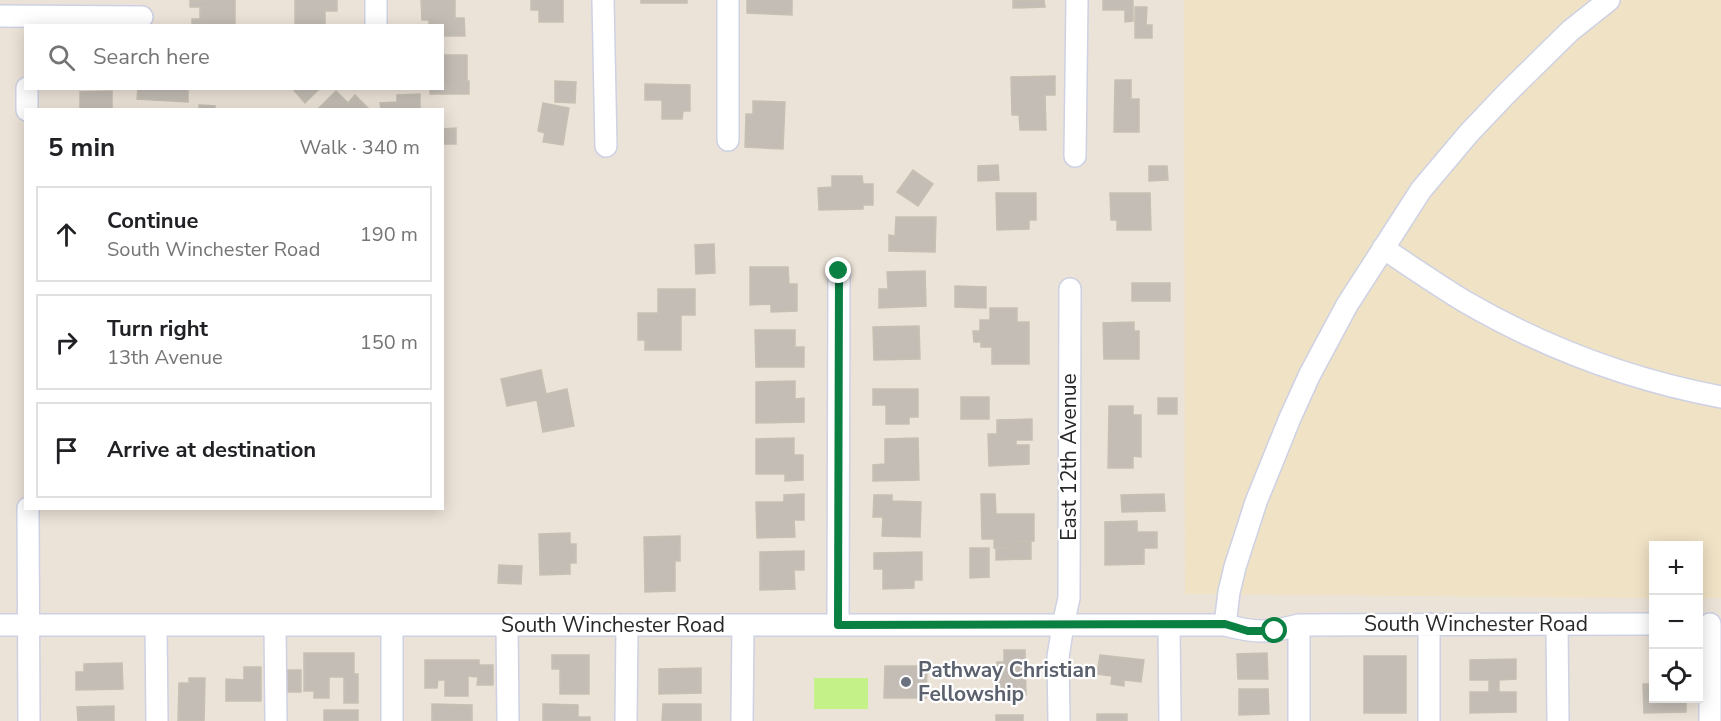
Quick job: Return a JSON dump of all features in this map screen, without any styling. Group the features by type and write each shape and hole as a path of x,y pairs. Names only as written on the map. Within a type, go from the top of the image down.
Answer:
{"street":[{"path":"376,0 376,24"},
{"path":"603,0 606,146"},
{"path":"728,0 728,140"},
{"path":"1076,156 1077,0"},
{"path":"1225,624 1235,567 1256,502 1310,374 1347,305 1421,190 1469,133 1570,32 1609,0"},
{"path":"0,16 27,14 142,17"},
{"path":"27,90 27,108"},
{"path":"1383,248 1465,301 1571,353 1647,379 1721,397"},
{"path":"838,625 839,271"},
{"name":"East 12th Avenue","path":"1059,721 1058,657 1062,624 1069,598 1070,289"},
{"path":"28,510 29,721"},
{"name":"South Winchester Road","path":"0,625 1225,624 1250,617 1275,617 1299,624 1649,624"},
{"path":"1169,624 1170,721"},
{"path":"1299,624 1299,721"},
{"path":"1429,624 1429,721"},
{"path":"1557,624 1558,721"},
{"path":"1710,624 1710,721"},
{"path":"156,625 157,721"},
{"path":"275,625 276,721"},
{"path":"392,625 392,721"},
{"path":"507,625 508,721"},
{"path":"626,721 627,625"},
{"path":"742,721 743,625"}],"shaded area":[{"path":"1184,0 1721,0 1721,598 1703,598 1703,541 1649,541 1649,598 1185,594"}],"green space":[{"path":"814,678 868,678 868,709 814,709"}],"building":[{"path":"190,0 235,0 235,24 192,24 192,19 200,19 200,7 190,7"},
{"path":"295,0 337,0 337,11 325,11 325,24 295,24"},
{"path":"421,0 455,0 455,18 464,18 465,36 444,36 444,24 429,24 429,20 422,20"},
{"path":"531,0 563,0 563,22 539,22 539,10 531,10"},
{"path":"641,0 687,0 687,3 641,3"},
{"path":"747,0 792,0 792,15 747,13"},
{"path":"1013,0 1044,0 1045,7 1013,8"},
{"path":"1103,0 1133,0 1133,21 1125,22 1125,10 1103,10"},
{"path":"1135,7 1147,7 1146,25 1152,25 1152,38 1135,38"},
{"path":"444,55 467,55 469,94 430,94 430,90 444,90"},
{"path":"1055,76 1055,95 1045,95 1046,130 1020,130 1019,115 1012,115 1011,77"},
{"path":"1115,80 1131,80 1131,99 1139,99 1139,132 1114,132"},
{"path":"555,81 576,82 575,103 555,102"},
{"path":"645,84 690,85 690,111 683,111 682,119 662,119 662,100 645,100"},
{"path":"138,90 188,90 188,102 137,99"},
{"path":"294,90 318,90 305,103"},
{"path":"112,91 112,108 80,108 80,92"},
{"path":"336,91 348,103 355,95 368,108 319,108"},
{"path":"420,94 420,108 381,108 380,103 397,102 397,95"},
{"path":"753,101 785,102 783,149 745,147 746,114 753,114"},
{"path":"543,103 569,108 563,145 543,142 545,133 538,131"},
{"path":"199,105 215,106 215,108 199,108"},
{"path":"456,128 456,144 444,144 444,129"},
{"path":"998,165 999,180 978,181 978,166"},
{"path":"1149,166 1167,166 1168,180 1149,181"},
{"path":"913,170 933,184 918,206 897,192"},
{"path":"832,176 862,176 863,184 873,184 873,205 863,205 863,209 819,210 818,188 832,187"},
{"path":"996,193 1036,193 1036,220 1029,220 1029,229 997,230"},
{"path":"1110,193 1150,193 1151,230 1117,230 1117,220 1111,220"},
{"path":"896,217 936,217 935,252 889,251 889,235 895,236"},
{"path":"714,244 715,273 696,274 695,245"},
{"path":"750,267 788,267 789,284 797,284 797,311 771,312 771,304 750,305"},
{"path":"925,271 926,306 879,308 879,289 888,289 887,272"},
{"path":"1132,283 1170,283 1170,301 1132,301"},
{"path":"955,286 986,287 986,308 955,307"},
{"path":"658,289 695,289 695,315 681,315 681,350 645,350 645,340 638,340 638,313 658,313"},
{"path":"990,308 1017,308 1017,322 1029,322 1029,364 992,364 992,347 981,347 981,342 974,342 973,331 980,331 980,320 990,320"},
{"path":"1134,322 1134,331 1139,331 1139,359 1104,359 1103,323"},
{"path":"919,326 920,359 874,360 873,327"},
{"path":"755,330 795,330 795,347 804,347 804,367 756,367"},
{"path":"541,370 546,394 567,389 574,426 543,432 537,400 507,406 501,379"},
{"path":"795,381 795,399 804,398 804,422 756,423 756,382"},
{"path":"873,389 918,389 918,417 909,417 909,424 886,424 886,405 873,405"},
{"path":"961,397 989,397 989,419 961,419"},
{"path":"1158,398 1177,398 1177,414 1158,414"},
{"path":"1109,406 1133,406 1133,415 1141,415 1141,457 1133,456 1133,468 1108,468"},
{"path":"1032,419 1032,440 1016,440 1016,445 1029,445 1029,464 989,466 988,434 997,434 997,420"},
{"path":"794,438 794,455 803,455 803,480 785,481 785,474 756,474 756,439"},
{"path":"918,438 919,480 873,481 873,465 885,464 885,439"},
{"path":"804,494 804,520 794,520 795,537 757,538 756,502 784,502 784,495"},
{"path":"981,494 995,494 996,514 1034,514 1034,541 1012,542 1012,548 994,548 994,539 982,539"},
{"path":"1164,494 1165,511 1122,512 1121,495"},
{"path":"874,495 892,495 892,501 921,502 920,537 882,536 883,517 873,517"},
{"path":"1137,521 1137,532 1157,532 1157,548 1144,548 1144,564 1105,565 1105,522"},
{"path":"570,533 570,544 576,544 576,563 570,563 570,574 540,575 539,534"},
{"path":"680,536 680,561 675,561 675,591 645,592 644,537"},
{"path":"1031,541 1031,559 996,560 996,548 1012,548 1012,542"},
{"path":"970,548 989,548 989,577 970,578"},
{"path":"804,551 804,570 794,570 795,589 760,590 760,552"},
{"path":"922,552 922,580 914,580 914,588 883,589 883,569 874,569 874,553"},
{"path":"499,565 522,566 521,584 498,583"},
{"path":"1004,650 1025,650 1026,695 997,696 997,662 1004,662"},
{"path":"304,653 354,653 354,674 358,674 358,703 344,703 344,677 329,677 329,698 314,698 314,691 304,691"},
{"path":"1267,653 1268,679 1238,679 1237,654"},
{"path":"552,655 589,655 589,694 560,694 560,669 552,669"},
{"path":"1100,655 1144,660 1141,682 1124,680 1124,686 1111,684 1112,676 1097,674"},
{"path":"1364,656 1406,656 1406,713 1364,713"},
{"path":"1516,659 1516,679 1499,680 1499,692 1516,692 1516,712 1470,713 1470,692 1489,692 1489,680 1470,680 1470,660"},
{"path":"425,660 479,660 479,665 493,665 493,685 477,685 478,677 468,676 468,696 445,696 445,680 438,680 437,688 425,688"},
{"path":"122,663 123,689 76,690 76,672 84,672 84,664"},
{"name":"Pathway Christian Fellowship","path":"885,666 927,666 926,698 884,698"},
{"path":"244,667 261,667 261,701 226,701 226,679 244,680"},
{"path":"701,668 701,693 659,694 659,669"},
{"path":"285,670 301,670 301,692 285,692"},
{"path":"189,678 205,678 204,721 178,721 179,683 189,683"},
{"path":"1643,684 1649,684 1649,703 1686,703 1686,712 1644,713"},
{"path":"1239,689 1268,689 1269,714 1239,715"},
{"path":"432,704 472,705 472,721 432,721"},
{"path":"543,704 578,705 578,717 590,717 590,721 543,721"},
{"path":"663,704 701,704 701,721 662,721"},
{"path":"114,706 114,721 78,721 77,707"},
{"path":"324,710 358,710 358,721 324,721"},
{"path":"1097,714 1127,714 1127,721 1097,721"},
{"path":"996,715 1023,715 1023,721 996,721"}],"place":[{"name":"Pathway Christian Fellowship","path":"906,682"}],"route":[{"path":"839,271 838,625 1225,624 1248,631 1275,631"}]}
